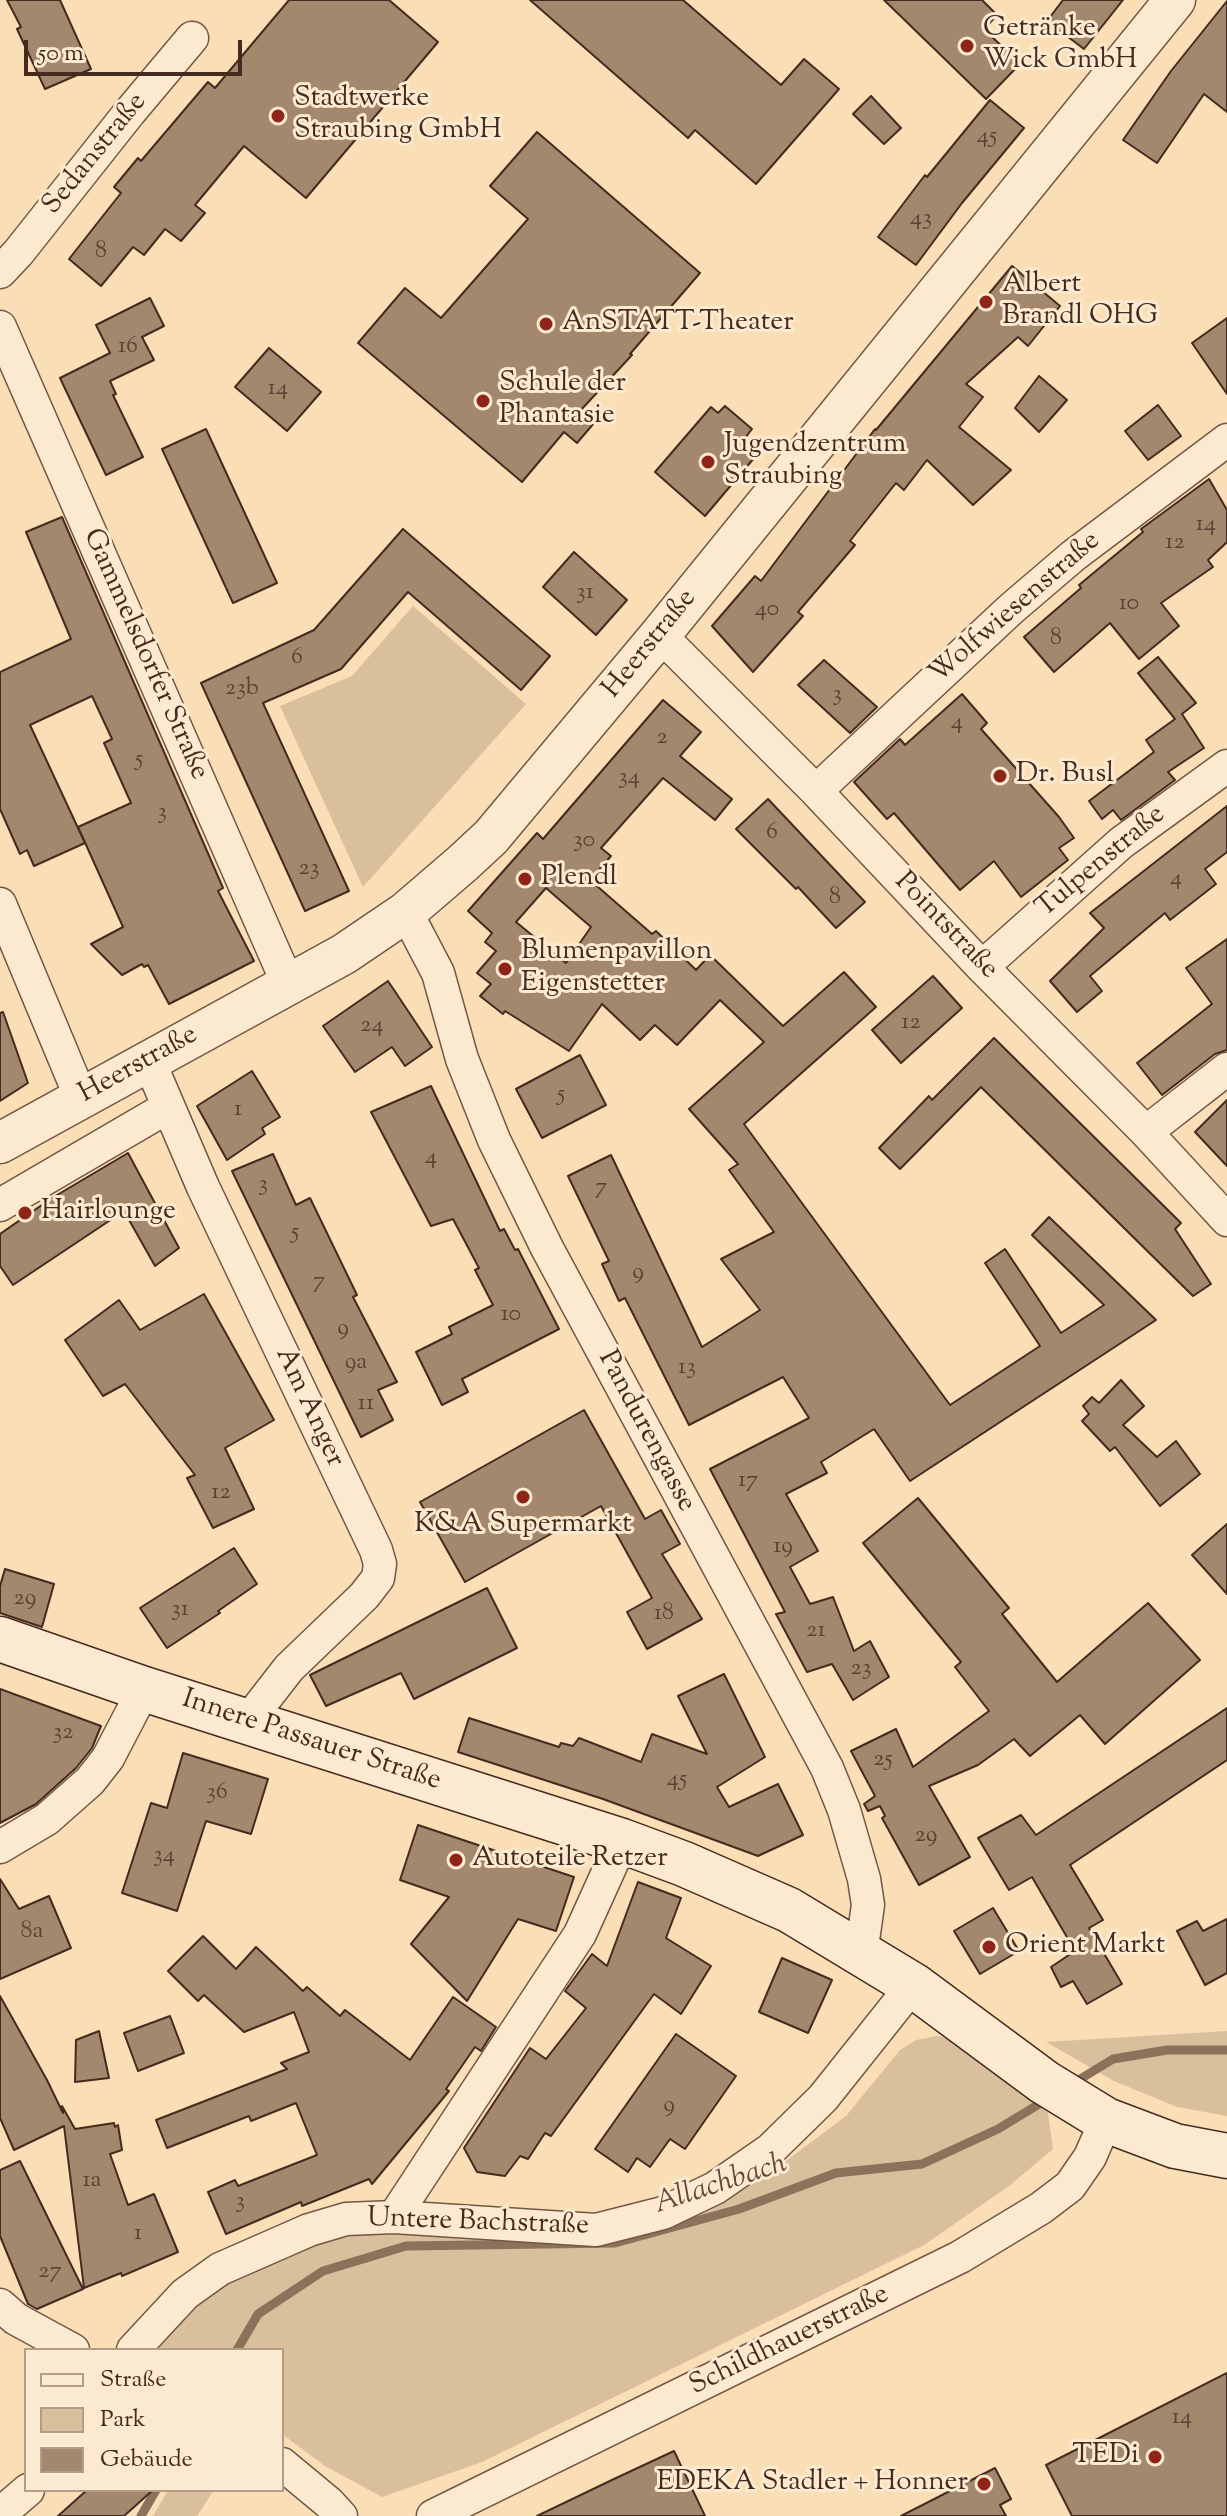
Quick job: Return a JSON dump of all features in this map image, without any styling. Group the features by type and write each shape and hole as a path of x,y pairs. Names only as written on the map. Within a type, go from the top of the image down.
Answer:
{"main road":[{"name":"Innere Passauer Straße","path":"0,1639 144,1689 622,1841 684,1864 789,1910 913,1985 1044,2082 1099,2116 1175,2146 1227,2156"}],"street":[{"name":"Heerstraße","path":"0,1143 344,954 406,912 491,837 903,339 1175,0"},
{"name":"Sedanstraße","path":"0,272 192,38"},
{"name":"Gammelsdorfer Straße","path":"0,327 288,984"},
{"name":"Wolfwiesenstraße","path":"816,791 1062,565 1227,440"},
{"name":"Pointstraße","path":"660,635 816,791 1227,1220"},
{"name":"Tulpenstraße","path":"982,967 1121,843 1227,766"},
{"path":"0,904 81,1098"},
{"name":"Pandurengasse","path":"406,912 438,973 462,1059 494,1140 554,1262 827,1768 844,1810 864,1879 868,1905 861,1954"},
{"name":"Am Anger","path":"149,1061 203,1187 380,1564 378,1578 364,1596 289,1668 247,1722"},
{"path":"1146,1132 1227,1069"},
{"name":"Heerstraße","path":"0,1205 168,1107"},
{"path":"0,1847 47,1819 90,1781 108,1758 144,1689"},
{"path":"394,2217 580,1934 622,1841"},
{"name":"Untere Bachstraße","path":"135,2348 185,2294 220,2269 309,2230 346,2219 394,2217 596,2230 663,2213 715,2188 770,2150 823,2098 913,1985"},
{"name":"Schildhauerstraße","path":"433,2516 960,2257 1041,2208 1070,2186 1090,2157 1099,2116"},
{"path":"0,2305 16,2319 69,2348"},
{"path":"284,2466 341,2516"},
{"path":"0,2514 26,2492"}],"green space":[{"path":"413,606 526,704 363,887 280,706 352,676"},
{"path":"1227,2031 1227,2116 1177,2107 1114,2081 1046,2042"},
{"path":"937,2036 964,2041 1048,2113 1053,2149 1009,2186 924,2245 482,2462 382,2497 325,2466 284,2435 284,2348 156,2346 215,2287 325,2239 378,2231 696,2214 782,2164 846,2116 900,2050 916,2040"},
{"path":"167,2492 213,2492 197,2516 153,2516"}],"building":[{"path":"7,0 60,0 91,69 45,89"},
{"name":"Stadtwerke Straubing GmbH","path":"289,0 389,0 438,42 306,198 244,146 195,205 205,213 181,241 165,229 144,255 133,247 101,286 69,259 121,193 114,187 138,158 141,161 208,82 215,88"},
{"path":"530,0 683,0 781,85 804,59 839,89 756,184 695,130 688,138"},
{"name":"Getränke Wick GmbH","path":"884,0 982,0 997,15 984,29 1020,64 986,99"},
{"path":"1063,0 1123,0 1084,49 1047,21"},
{"path":"1227,1 1227,112 1204,94 1157,163 1123,140 1171,71"},
{"path":"871,96 901,128 884,144 853,114"},
{"path":"990,100 1024,128 916,265 878,237 925,175 927,177"},
{"path":"537,132 700,273 632,355 580,411 594,423 577,443 564,432 522,482 358,343 405,288 441,318 528,219 490,186"},
{"path":"1012,266 1060,306 1028,346 1018,337 966,384 983,397 959,427 1011,470 973,505 927,460 904,490 896,483 850,541 855,545 798,612 803,616 753,672 712,626 755,576 761,581 875,429"},
{"path":"150,298 164,326 142,337 154,360 110,381 116,394 113,395 143,457 106,475 60,378 110,353 96,325"},
{"path":"1227,318 1227,394 1192,343"},
{"path":"269,348 321,392 287,431 235,387"},
{"path":"1039,376 1067,400 1039,432 1015,408"},
{"path":"1158,405 1181,436 1148,460 1125,431"},
{"name":"Jugendzentrum Straubing","path":"725,406 752,429 745,438 760,451 705,516 655,472 711,407 718,413"},
{"path":"206,429 277,583 233,603 162,449"},
{"path":"1209,479 1227,510 1227,542 1208,560 1213,567 1161,603 1179,626 1139,659 1110,623 1054,672 1024,637 1081,588 1079,585 1143,532 1141,529"},
{"path":"62,517 223,888 218,891 254,961 169,1004 148,965 144,967 142,964 122,975 91,944 123,927 78,827 131,803 104,743 112,739 92,696 30,725 85,843 34,866 27,850 20,854 0,809 0,672 71,639 26,532"},
{"path":"403,529 550,656 521,690 408,592 341,669 263,703 349,891 305,911 201,683 314,630"},
{"path":"574,552 627,600 596,635 543,587"},
{"path":"1158,657 1196,703 1182,714 1204,748 1168,772 1175,780 1121,820 1113,810 1102,819 1089,801 1154,752 1146,740 1175,719 1138,673"},
{"path":"824,660 877,707 850,733 798,685"},
{"path":"962,694 987,723 981,729 1074,838 1059,848 1068,860 1021,897 994,861 960,890 894,813 887,819 854,782 900,739 905,745"},
{"path":"663,700 701,732 680,756 732,799 715,820 663,778 601,848 611,856 590,880 652,934 656,931 696,970 710,955 783,1026 844,972 876,1007 744,1124 950,1405 1040,1346 985,1263 1005,1249 1061,1333 1104,1305 1032,1235 1049,1217 1156,1320 910,1481 874,1429 821,1462 827,1473 786,1494 818,1551 790,1567 810,1604 833,1597 854,1651 870,1641 889,1677 853,1700 832,1664 807,1672 776,1614 785,1612 710,1469 809,1418 783,1377 689,1425 625,1298 619,1301 602,1264 609,1261 568,1176 611,1155 702,1347 760,1310 721,1259 774,1232 729,1170 738,1164 689,1109 764,1042 720,1000 677,1045 655,1025 640,1040 602,1004 569,1051 505,1011 503,1014 480,996 491,984 477,973 496,951 485,942 492,933 468,911 537,833 543,839","holes":["546,888 591,927 566,963 516,922"]},
{"path":"768,799 865,902 836,928 798,887 796,889 736,829"},
{"path":"1227,806 1227,852 1205,869 1216,884 1170,920 1165,913 1090,976 1102,991 1077,1012 1050,981 1104,928 1090,913"},
{"path":"1227,939 1227,1050 1215,1054 1162,1095 1137,1063 1212,1004 1186,968"},
{"path":"933,976 962,1008 901,1063 872,1030"},
{"path":"388,981 432,1047 405,1066 392,1047 355,1072 323,1026"},
{"path":"3,1012 28,1083 0,1101 0,1013"},
{"path":"994,1038 1181,1223 1175,1229 1211,1284 1193,1296 981,1087 900,1169 879,1148 929,1096 932,1100"},
{"path":"580,1055 606,1105 542,1138 516,1089"},
{"path":"252,1071 280,1117 262,1128 265,1134 227,1160 197,1106"},
{"path":"431,1086 500,1231 504,1229 515,1250 518,1249 559,1329 462,1379 468,1392 442,1405 416,1352 452,1334 449,1327 493,1305 475,1270 479,1268 453,1219 431,1226 371,1112"},
{"path":"1227,1100 1227,1166 1195,1132"},
{"path":"128,1153 179,1248 155,1266 124,1211 13,1285 0,1266 0,1234 52,1198"},
{"path":"273,1154 296,1205 310,1198 357,1295 353,1297 397,1382 378,1390 393,1420 361,1437 232,1171"},
{"path":"204,1294 274,1420 225,1448 254,1509 213,1528 187,1478 195,1475 125,1384 103,1396 65,1340 119,1300 140,1330"},
{"path":"1121,1380 1144,1406 1123,1425 1157,1457 1176,1441 1200,1474 1160,1506 1115,1447 1110,1451 1082,1421 1089,1414 1083,1406 1092,1397 1099,1403"},
{"path":"584,1410 645,1519 661,1510 680,1544 662,1554 702,1619 647,1649 627,1612 652,1598 601,1506 465,1582 420,1502"},
{"path":"918,1498 1009,1608 1002,1614 1057,1682 1148,1603 1200,1660 1105,1744 1080,1715 1030,1756 1014,1739 978,1765 929,1786 970,1857 919,1885 882,1818 885,1816 880,1806 868,1811 864,1804 875,1796 851,1751 896,1729 913,1767 989,1711 955,1667 961,1662 863,1543"},
{"path":"1227,1524 1227,1594 1192,1555"},
{"path":"234,1548 257,1584 167,1648 140,1608"},
{"path":"5,1569 54,1584 42,1627 0,1613 0,1586"},
{"path":"487,1588 517,1648 414,1699 401,1673 326,1706 310,1675"},
{"path":"724,1674 765,1757 717,1787 729,1807 778,1784 803,1835 758,1856 603,1799 458,1752 469,1718 559,1747 561,1743 573,1746 579,1738 641,1762 652,1734 707,1754 678,1696"},
{"path":"0,1689 101,1726 92,1748 76,1768 36,1804 0,1823"},
{"path":"1227,1708 1227,1760 1070,1865 1103,1920 1089,1928 1122,1984 1087,2004 1073,1981 1061,1987 1051,1967 1075,1951 1032,1877 1009,1890 978,1838 1021,1815 1036,1835"},
{"path":"183,1753 268,1779 251,1834 206,1821 177,1911 122,1893 151,1803 167,1808"},
{"path":"418,1825 574,1877 556,1931 518,1919 467,2001 411,1944 449,1897 400,1880"},
{"path":"0,1879 19,1909 49,1896 71,1948 0,1979"},
{"path":"638,1882 681,1898 666,1938 711,1966 681,2014 654,1994 551,2136 545,2133 528,2159 520,2156 505,2176 477,2172 464,2148 530,2048 546,2059 586,2008 565,1991 592,1954 607,1966"},
{"path":"993,1908 1019,1951 980,1974 954,1931"},
{"path":"1227,1919 1227,1973 1205,1985 1177,1931 1197,1921 1203,1931"},
{"path":"203,1936 236,1969 256,1947 303,1991 307,1987 340,2016 345,2010 410,2060 453,1997 496,2027 481,2051 475,2047 446,2089 449,2091 372,2184 369,2179 302,2206 301,2202 226,2234 208,2192 235,2180 238,2186 317,2155 296,2103 251,2121 249,2116 167,2148 156,2120 287,2069 281,2063 309,2052 294,2012 244,2032 204,1995 198,2001 168,1971"},
{"path":"782,1958 832,1980 808,2033 759,2012"},
{"path":"0,1996 63,2113 62,2106 75,2129 118,2125 122,2150 110,2154 128,2205 154,2194 178,2252 84,2288 64,2126 14,2150 0,2118"},
{"path":"170,2016 184,2053 138,2071 124,2033"},
{"path":"99,2031 109,2078 75,2082 76,2040"},
{"path":"676,2034 736,2076 685,2149 670,2139 650,2167 637,2158 628,2172 595,2149"},
{"path":"20,2161 83,2289 37,2309 28,2304 0,2236 0,2170"},
{"path":"1227,2373 1227,2516 1072,2516 1046,2465"},
{"path":"674,2451 705,2516 537,2516 614,2479"},
{"name":"EDEKA Stadler + Honner","path":"995,2468 1011,2499 1000,2505 1006,2516 901,2516"},
{"path":"85,2492 151,2492 124,2516 58,2516"}],"waterway":[{"name":"Allachbach","path":"1072,2084 1113,2059 1167,2050 1227,2050"},
{"name":"Allachbach","path":"238,2348 258,2314 323,2271 406,2246 615,2243 739,2209 836,2173 922,2164 998,2129 1049,2098"},
{"name":"Allachbach","path":"141,2516 155,2492"}],"place":[{"name":"Getränke Wick GmbH","path":"967,46"},
{"name":"Stadtwerke Straubing GmbH","path":"278,116"},
{"name":"Albert Brandl OHG","path":"986,302"},
{"name":"AnSTATT-Theater","path":"546,324"},
{"name":"Schule der Phantasie","path":"483,401"},
{"name":"Jugendzentrum Straubing","path":"708,462"},
{"name":"Dr. Busl","path":"1000,776"},
{"name":"Plendl","path":"525,879"},
{"name":"Blumenpavillon Eigenstetter","path":"505,969"},
{"name":"Hairlounge","path":"25,1213"},
{"name":"K&A Supermarkt","path":"523,1497"},
{"name":"Autoteile Retzer","path":"456,1860"},
{"name":"Orient Markt","path":"989,1947"},
{"name":"TEDi","path":"1155,2457"},
{"name":"EDEKA Stadler + Honner","path":"984,2484"}]}
